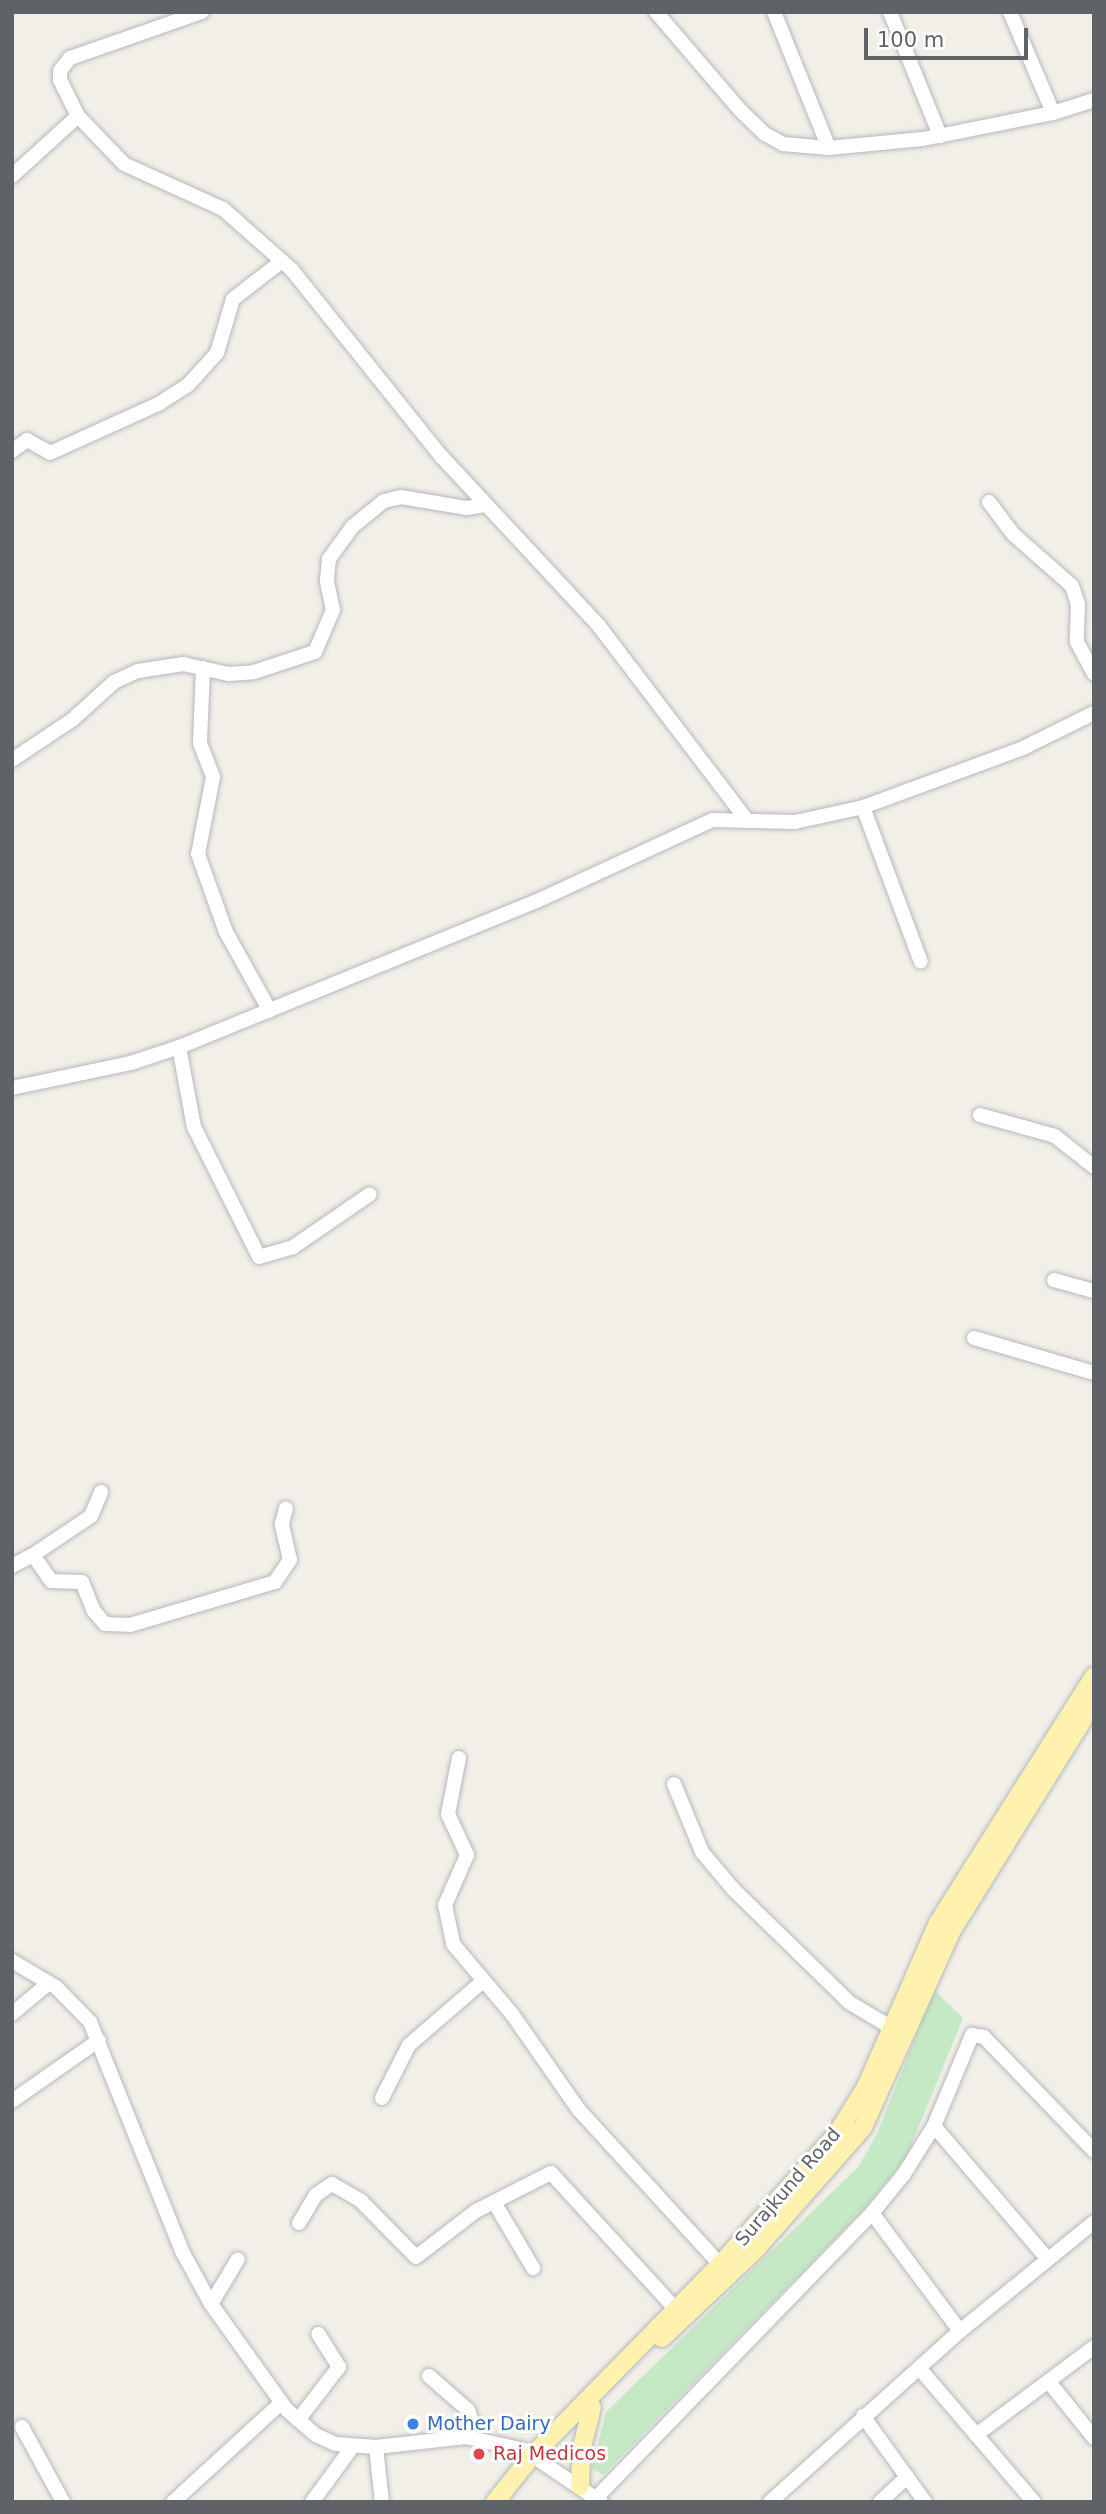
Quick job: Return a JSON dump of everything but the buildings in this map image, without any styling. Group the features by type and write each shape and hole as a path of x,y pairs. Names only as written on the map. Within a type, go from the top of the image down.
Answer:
{"main road":[{"name":"Surajkund Road","path":"725,2270 836,2135 866,2087 938,1923 1081,1722 1094,1676"},
{"name":"Surajkund Road","path":"495,2502 863,2127 952,1930 1094,1702"},
{"name":"Surajkund Road","path":"509,2502 539,2457 592,2407 679,2313"},
{"path":"580,2486 581,2451 592,2407"}],"street":[{"path":"202,12 70,58 60,71 60,80 78,116 124,164 223,209 282,261 485,505 599,626 746,819"},
{"path":"656,12 765,134 783,144 829,148 940,136 1053,113 1094,100"},
{"path":"774,12 829,148"},
{"path":"890,12 940,136"},
{"path":"1010,12 1053,113"},
{"path":"12,176 78,116"},
{"path":"12,451 27,440 50,453 160,403 188,385 217,353 230,302 282,261"},
{"path":"12,760 72,720 121,678 160,665 254,672 318,650 333,610 327,581 329,559 352,527 384,501 401,497 467,508 485,505"},
{"path":"989,502 1020,541 1072,586 1078,604 1077,642 1094,674"},
{"path":"203,668 199,736 213,777 198,854 231,942 270,1011"},
{"path":"12,1088 131,1063 179,1047 537,901 712,820 795,822 863,807 1021,749 1094,713"},
{"path":"863,807 921,962"},
{"path":"179,1047 194,1127 259,1257 293,1247 370,1194"},
{"path":"980,1115 1055,1136 1094,1167"},
{"path":"1054,1280 1094,1291"},
{"path":"974,1338 1094,1373"},
{"path":"12,1566 91,1516 101,1492"},
{"path":"33,1555 51,1581 82,1582 94,1611 106,1624 130,1625 275,1582 290,1560 282,1524 286,1508"},
{"path":"459,1758 448,1814 467,1855 450,1889 446,1912 453,1944 482,1982 513,2014 579,2110 725,2270"},
{"path":"674,1784 702,1852 733,1889 850,2003 892,2028"},
{"path":"16,1967 49,1983 82,2010 99,2040 169,2220 211,2304 281,2403 298,2420 327,2441 353,2446 466,2437 539,2457 599,2500 872,2213 934,2126 964,2046 976,2034 1094,2151"},
{"path":"382,2098 409,2045 482,1982"},
{"path":"12,2014 49,1983"},
{"path":"12,2102 99,2040"},
{"path":"934,2126 1046,2257"},
{"path":"299,2223 316,2195 332,2184 361,2201 416,2257 494,2202 546,2174 556,2175 679,2313"},
{"path":"494,2202 533,2268"},
{"path":"872,2213 960,2331"},
{"path":"770,2502 960,2331 1046,2257 1094,2222"},
{"path":"211,2304 238,2259"},
{"path":"298,2420 339,2367 318,2334"},
{"path":"976,2435 1094,2347"},
{"path":"919,2368 1034,2502"},
{"path":"429,2376 468,2410 471,2419 466,2437"},
{"path":"1049,2382 1094,2438"},
{"path":"173,2502 281,2403"},
{"path":"863,2416 925,2502"},
{"path":"22,2427 63,2502"},
{"path":"312,2502 353,2446"},
{"path":"376,2446 382,2502"},
{"path":"880,2502 907,2477"}],"green space":[{"path":"934,1990 963,2018 906,2158 863,2210 603,2475 592,2468 606,2412 858,2167 877,2134"}],"place":[{"name":"Mother Dairy","path":"413,2424"},
{"name":"Raj Medicos","path":"479,2454"}]}
